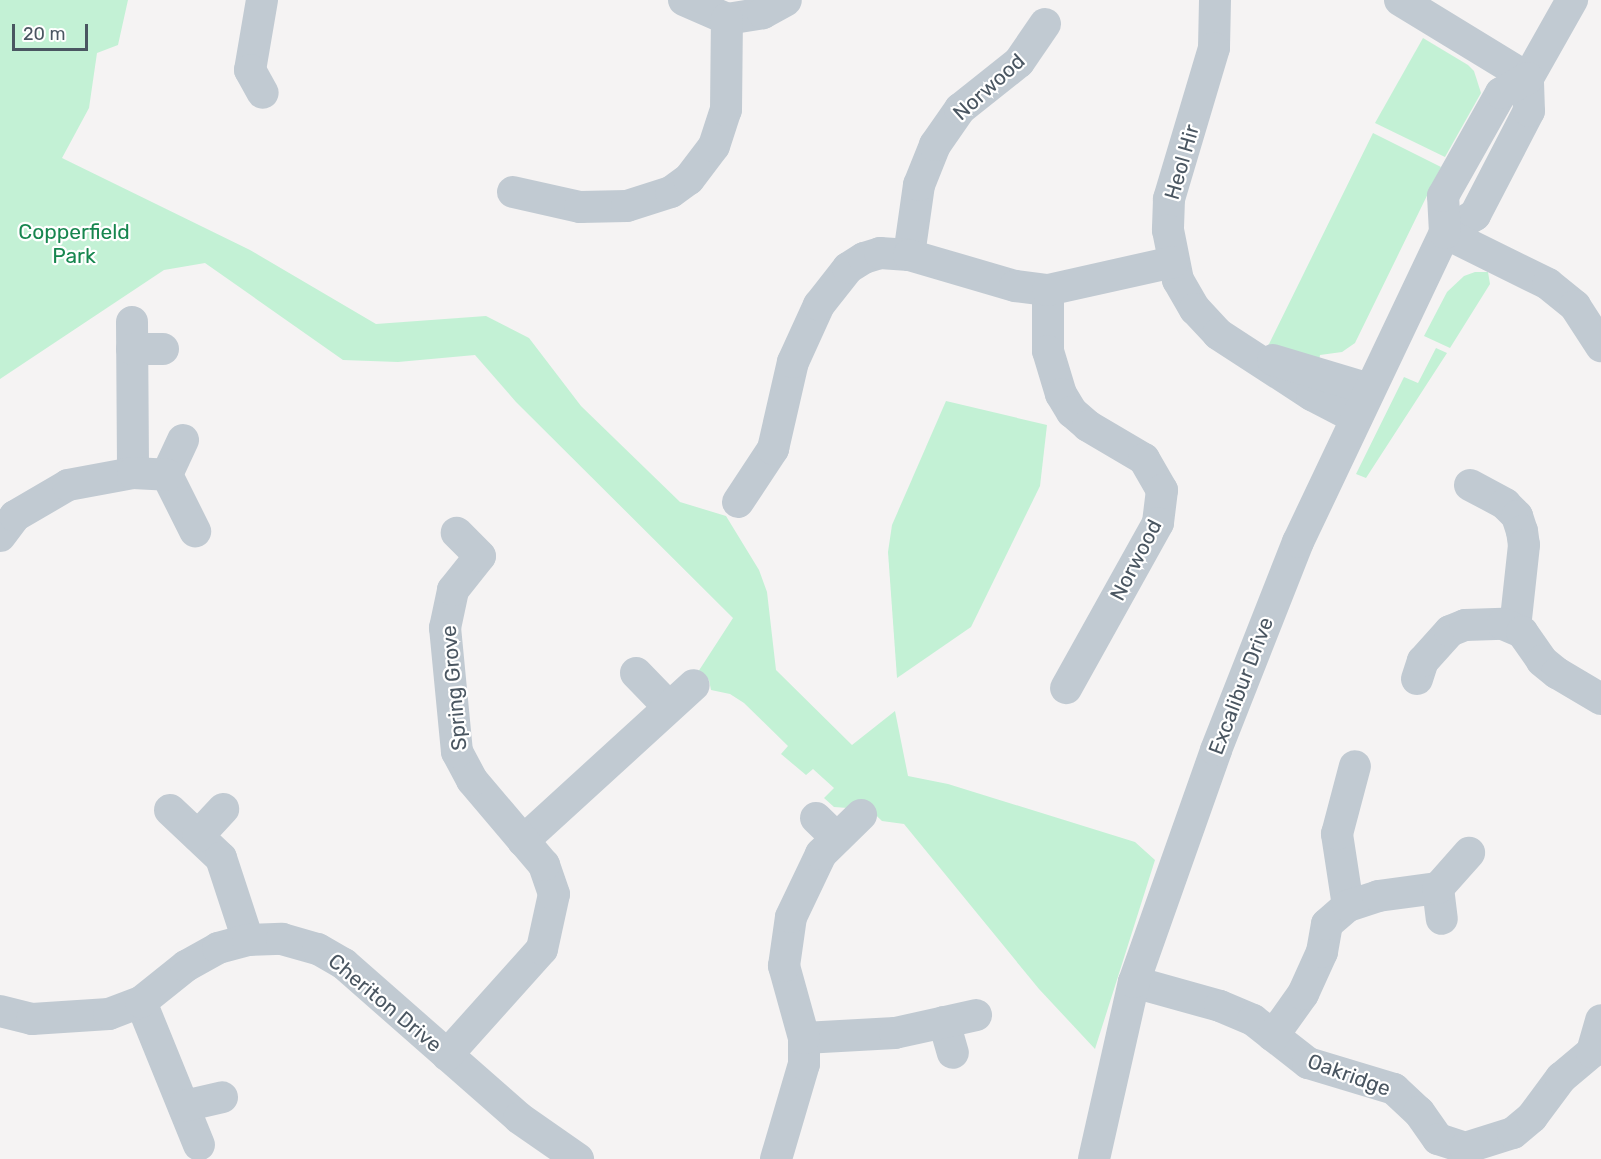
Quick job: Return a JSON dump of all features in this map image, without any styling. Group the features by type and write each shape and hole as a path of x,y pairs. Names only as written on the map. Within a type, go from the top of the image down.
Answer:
{"street":[{"path":"262,0 250,70 263,93"},
{"path":"684,0 727,19 763,13 786,0"},
{"name":"Heol Hir","path":"1215,0 1214,48 1169,199 1167,230 1173,262 1186,296 1205,321 1227,340 1262,359 1280,375 1356,418"},
{"path":"1400,0 1528,78"},
{"path":"1445,233 1475,215 1529,111 1528,78 1572,0"},
{"path":"513,192 580,207 627,206 671,192 689,179 714,146 726,110 727,19"},
{"name":"Norwood","path":"909,255 919,185 935,145 960,109 1019,62 1046,24"},
{"path":"1445,233 1548,284 1575,306 1601,346"},
{"name":"Excalibur Drive","path":"1094,1159 1134,982 1216,750 1298,542 1445,233"},
{"path":"738,502 767,463 793,362 828,291 848,268 864,258 880,253 909,255 1015,286 1048,290 1173,262"},
{"name":"Norwood","path":"1048,290 1048,351 1061,394 1072,412 1088,426 1144,459 1162,490 1158,523 1066,688"},
{"path":"133,473 132,335 163,349"},
{"name":"Heol Hir","path":"1262,359 1287,362 1369,389"},
{"path":"167,475 183,440"},
{"path":"0,536 15,516 68,485 133,473 167,475"},
{"path":"167,475 195,531"},
{"path":"1470,485 1505,504 1517,516 1522,531 1524,545 1515,627 1542,661 1601,699"},
{"name":"Spring Grove","path":"447,1055 542,950 554,894 544,865 472,780 457,752 445,628 453,591 480,556 457,533"},
{"path":"1417,679 1423,661 1450,631 1485,624 1515,627"},
{"path":"636,673 669,707"},
{"path":"523,841 694,685"},
{"path":"1348,906 1337,834 1355,766"},
{"path":"198,836 223,809"},
{"path":"170,810 221,858 248,940"},
{"path":"776,1159 795,1102 804,1064 804,1038 784,966 786,943 806,882 821,854 827,828 861,815"},
{"path":"1273,1036 1303,994 1322,952 1327,924 1348,906 1378,896 1438,888 1469,853"},
{"path":"1438,888 1442,919"},
{"name":"Cheriton Drive","path":"0,1011 32,1019 109,1014 141,1002 186,966 218,948 248,940 282,939 318,949 344,964 519,1118 578,1159"},
{"name":"Oakridge","path":"1134,982 1220,1006 1253,1020 1308,1063 1394,1089 1419,1112 1446,1151 1465,1148 1513,1133 1532,1117 1561,1077 1596,1059 1601,1020"},
{"path":"141,1002 199,1145"},
{"path":"804,1038 895,1033 975,1015"},
{"path":"944,1022 952,1053"},
{"path":"184,1106 222,1097"}],"green space":[{"name":"Copperfield Park","path":"0,0 128,0 118,45 97,53 89,108 62,158 250,250 376,324 486,316 529,338 581,406 680,502 726,516 759,570 767,592 776,670 852,745 895,711 908,776 948,784 1135,842 1155,860 1095,1049 1039,989 904,824 882,821 862,802 848,808 834,807 824,798 834,788 813,769 806,775 781,754 788,746 744,703 730,694 711,690 709,680 698,672 733,618 516,402 475,355 398,362 343,360 205,263 164,270 0,379"},
{"path":"1423,38 1468,65 1474,71 1481,93 1445,157 1375,123"},
{"path":"1373,133 1441,167 1355,343 1342,352 1320,355 1319,362 1268,346"},
{"path":"1475,272 1488,272 1490,284 1450,348 1424,336 1447,292 1464,276"},
{"path":"1436,348 1447,353 1366,478 1356,474 1404,377 1418,383"},
{"path":"946,401 1047,425 1040,486 971,627 897,678 888,552 892,525"}]}
